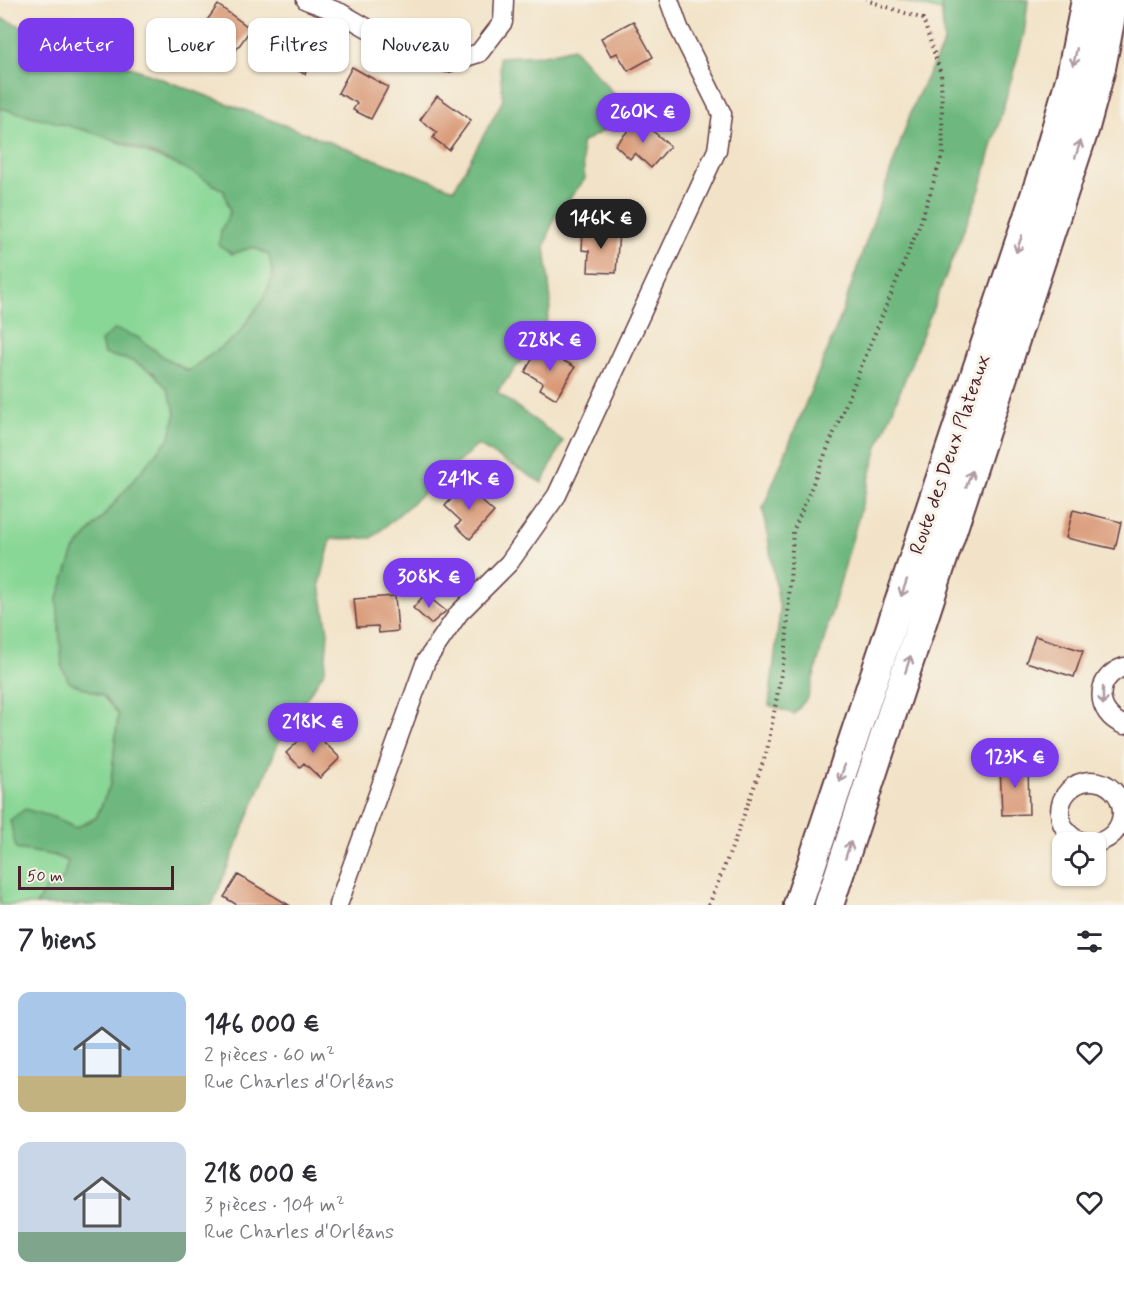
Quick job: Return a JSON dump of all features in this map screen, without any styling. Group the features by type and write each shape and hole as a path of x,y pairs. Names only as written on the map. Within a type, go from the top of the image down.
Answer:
{"main road":[{"name":"Route des Deux Plateaux","path":"798,905 1048,157 1071,76 1086,0"},
{"name":"Route des Deux Plateaux","path":"830,905 1085,127 1101,68 1114,0"}],"street":[{"path":"306,0 342,14 409,52 447,63 480,53 503,22 504,0"},
{"path":"338,905 426,661 459,613 509,563 557,495 717,150 723,114 679,28 669,0"},
{"path":"1124,667 1112,673 1105,681 1101,699 1109,716 1124,725"}],"path":[{"path":"709,905 734,845 767,751 786,647 793,532 920,225 943,153 941,74 923,19 866,0"}],"green space":[{"path":"897,0 941,0 942,11"},
{"path":"941,0 1028,0 1024,34 980,189 878,447 808,697 794,714 769,705 780,611 763,508 838,324 914,103 944,43"},
{"path":"0,18 18,25 18,72 134,72 134,68 454,189 503,100 499,57 544,55 573,48 623,104 614,125 581,143 585,179 554,218 545,246 551,303 545,330 497,392 563,441 542,483 478,445 372,538 331,539 320,584 328,632 325,670 280,739 212,905 36,905 46,888 63,879 68,861 53,855 16,849 10,820 25,809 53,817 75,828 96,818 111,783 118,714 102,695 69,682 62,667 57,600 74,551 170,437 176,413 168,390 154,373 133,361 104,354 101,341 115,329 137,337 165,358 188,371 237,336 264,298 273,276 269,255 253,247 232,254 219,245 221,231 230,212 224,191 198,176 172,162 116,140 0,108"},
{"path":"0,108 79,127 190,170 224,191 230,212 221,231 232,254 253,247 269,255 273,276 264,298 237,336 188,371 165,358 137,337 104,354 133,361 154,373 168,390 176,413 170,437 74,551 69,682 102,695 118,714 111,783 96,818 75,828 53,817 16,849 53,855 68,861 63,879 46,888 36,905 0,905"}],"building":[{"path":"218,5 236,18 209,18"},
{"path":"236,18 248,27 248,33 236,50"},
{"path":"633,21 653,57 628,71 617,53 611,56 601,38"},
{"path":"352,67 388,87 371,119 353,110 357,103 338,93"},
{"path":"437,96 471,120 449,150 433,138 437,132 420,120"},
{"path":"639,119 670,146 651,168 635,153 630,159 615,145"},
{"path":"583,230 619,231 616,273 588,272 589,251 582,250"},
{"path":"539,347 575,367 556,399 540,389 543,383 525,372"},
{"path":"464,485 494,512 470,539 456,526 461,521 445,506"},
{"path":"1073,510 1121,522 1115,549 1066,538"},
{"path":"425,594 446,611 431,624 413,608"},
{"path":"395,596 398,631 379,633 378,626 357,627 354,599"},
{"path":"1035,636 1083,651 1074,677 1026,662"},
{"path":"311,729 340,758 320,778 304,763 300,767 286,753"},
{"path":"1028,764 1029,814 1002,815 1000,765"},
{"path":"238,875 289,905 237,905 224,897"}]}
